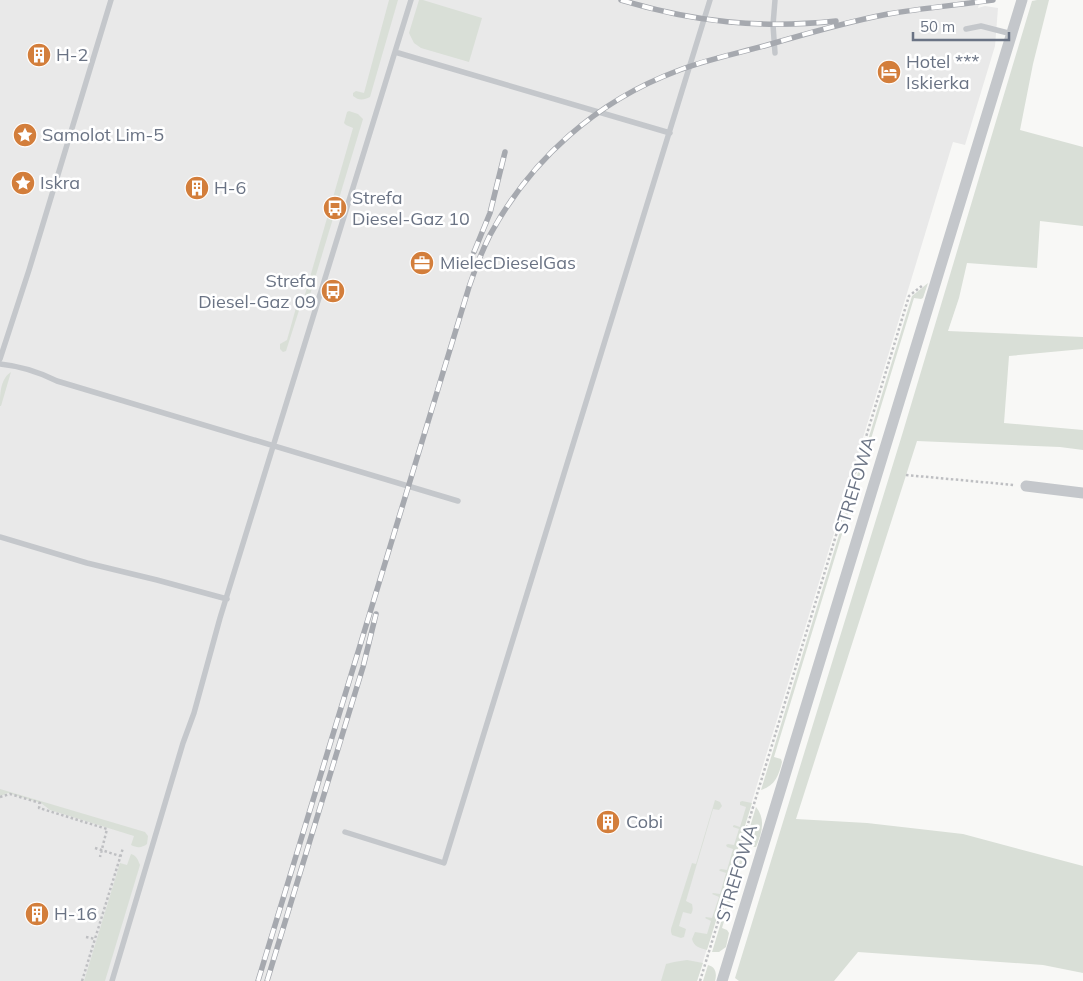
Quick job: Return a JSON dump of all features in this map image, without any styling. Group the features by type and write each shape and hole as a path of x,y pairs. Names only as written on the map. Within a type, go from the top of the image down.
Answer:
{"street":[{"name":"STREFOWA","path":"722,981 1022,0"},
{"path":"1026,486 1083,493"}],"lane":[{"path":"0,359 3,338 29,270 111,0"},
{"path":"112,981 411,0"},
{"path":"345,832 444,864 710,0"},
{"path":"775,0 773,25 775,53"},
{"path":"966,29 981,26 1012,34"},
{"path":"395,52 670,133"},
{"path":"0,364 15,365 57,381 458,502"},
{"path":"0,537 87,563 227,599"}],"path":[{"path":"700,981 910,296 926,282"},
{"path":"906,475 1026,486"},
{"path":"0,798 10,794 40,804 39,808 107,829 100,857"},
{"path":"94,848 120,856"},
{"path":"82,981 123,848"},
{"path":"86,936 95,939"}],"shaded area":[{"path":"0,0 980,0 978,8 985,6 998,8 995,46 965,145 953,142 697,981 0,981"},
{"path":"389,0 398,0 370,97 357,99 353,96 353,93 356,91 364,93"},
{"path":"419,0 482,18 469,62 421,48 414,43 409,33"},
{"path":"1049,0 1033,64 1020,130 1083,147 1083,226 1040,221 1037,268 967,263 959,298 948,331 1083,337 1083,349 1009,356 1004,423 1083,430 1083,450 1060,447 917,441 796,819 867,823 963,834 1083,866 1083,973 1043,965 858,952 834,981 739,981 735,978 902,435 1032,1"},
{"path":"349,111 358,114 363,119 309,298 302,301 286,351 283,352 280,349 280,344 287,340 299,297 304,298 353,128 344,123"},
{"path":"928,283 923,298 914,298 774,757 781,759 782,762 773,783 761,790 912,296"},
{"path":"11,372 1,406 0,406 3,383"},
{"path":"0,789 145,832 148,836 147,844 141,847 133,846 131,845 134,836 50,810 41,803 8,793 0,796"},
{"path":"715,800 720,802 722,806 719,810 713,809 686,901 692,904 692,912 691,914 683,912 679,926 686,929 684,937 681,938 672,935 671,929 692,863 696,864"},
{"path":"742,801 752,803 707,950 700,948 692,939 695,932 707,934 711,921 705,918 712,918 719,897 712,894 720,894 726,873 719,870 727,870 733,849 726,845 734,845 739,829 733,826 740,827 746,807 740,805"},
{"path":"756,807 762,821 760,837 756,847 747,846 722,928 729,933 726,947 719,952 712,952"},
{"path":"131,854 136,857 140,865 105,981 84,981 120,863 127,865"},
{"path":"687,960 703,963 697,981 661,981 666,964"},
{"path":"708,965 713,967 715,971 715,981 703,981"}],"railway":[{"path":"621,0 675,14 727,22 781,24 836,21"},
{"path":"258,981 469,287 490,235 525,182 546,158 593,116 620,99 677,71 709,60 826,28 888,14 993,0"},
{"path":"474,252 490,213 505,152"},
{"path":"267,981 363,667 376,614"}],"place":[{"name":"H-2","path":"39,55"},
{"name":"Hotel *** Iskierka","path":"889,72"},
{"name":"Samolot Lim-5","path":"25,135"},
{"name":"Iskra","path":"23,183"},
{"name":"H-6","path":"197,188"},
{"name":"Strefa Diesel-Gaz 10","path":"335,208"},
{"name":"MielecDieselGas","path":"422,263"},
{"name":"Strefa Diesel-Gaz 09","path":"333,291"},
{"name":"Cobi","path":"608,822"},
{"name":"H-16","path":"37,914"}]}
